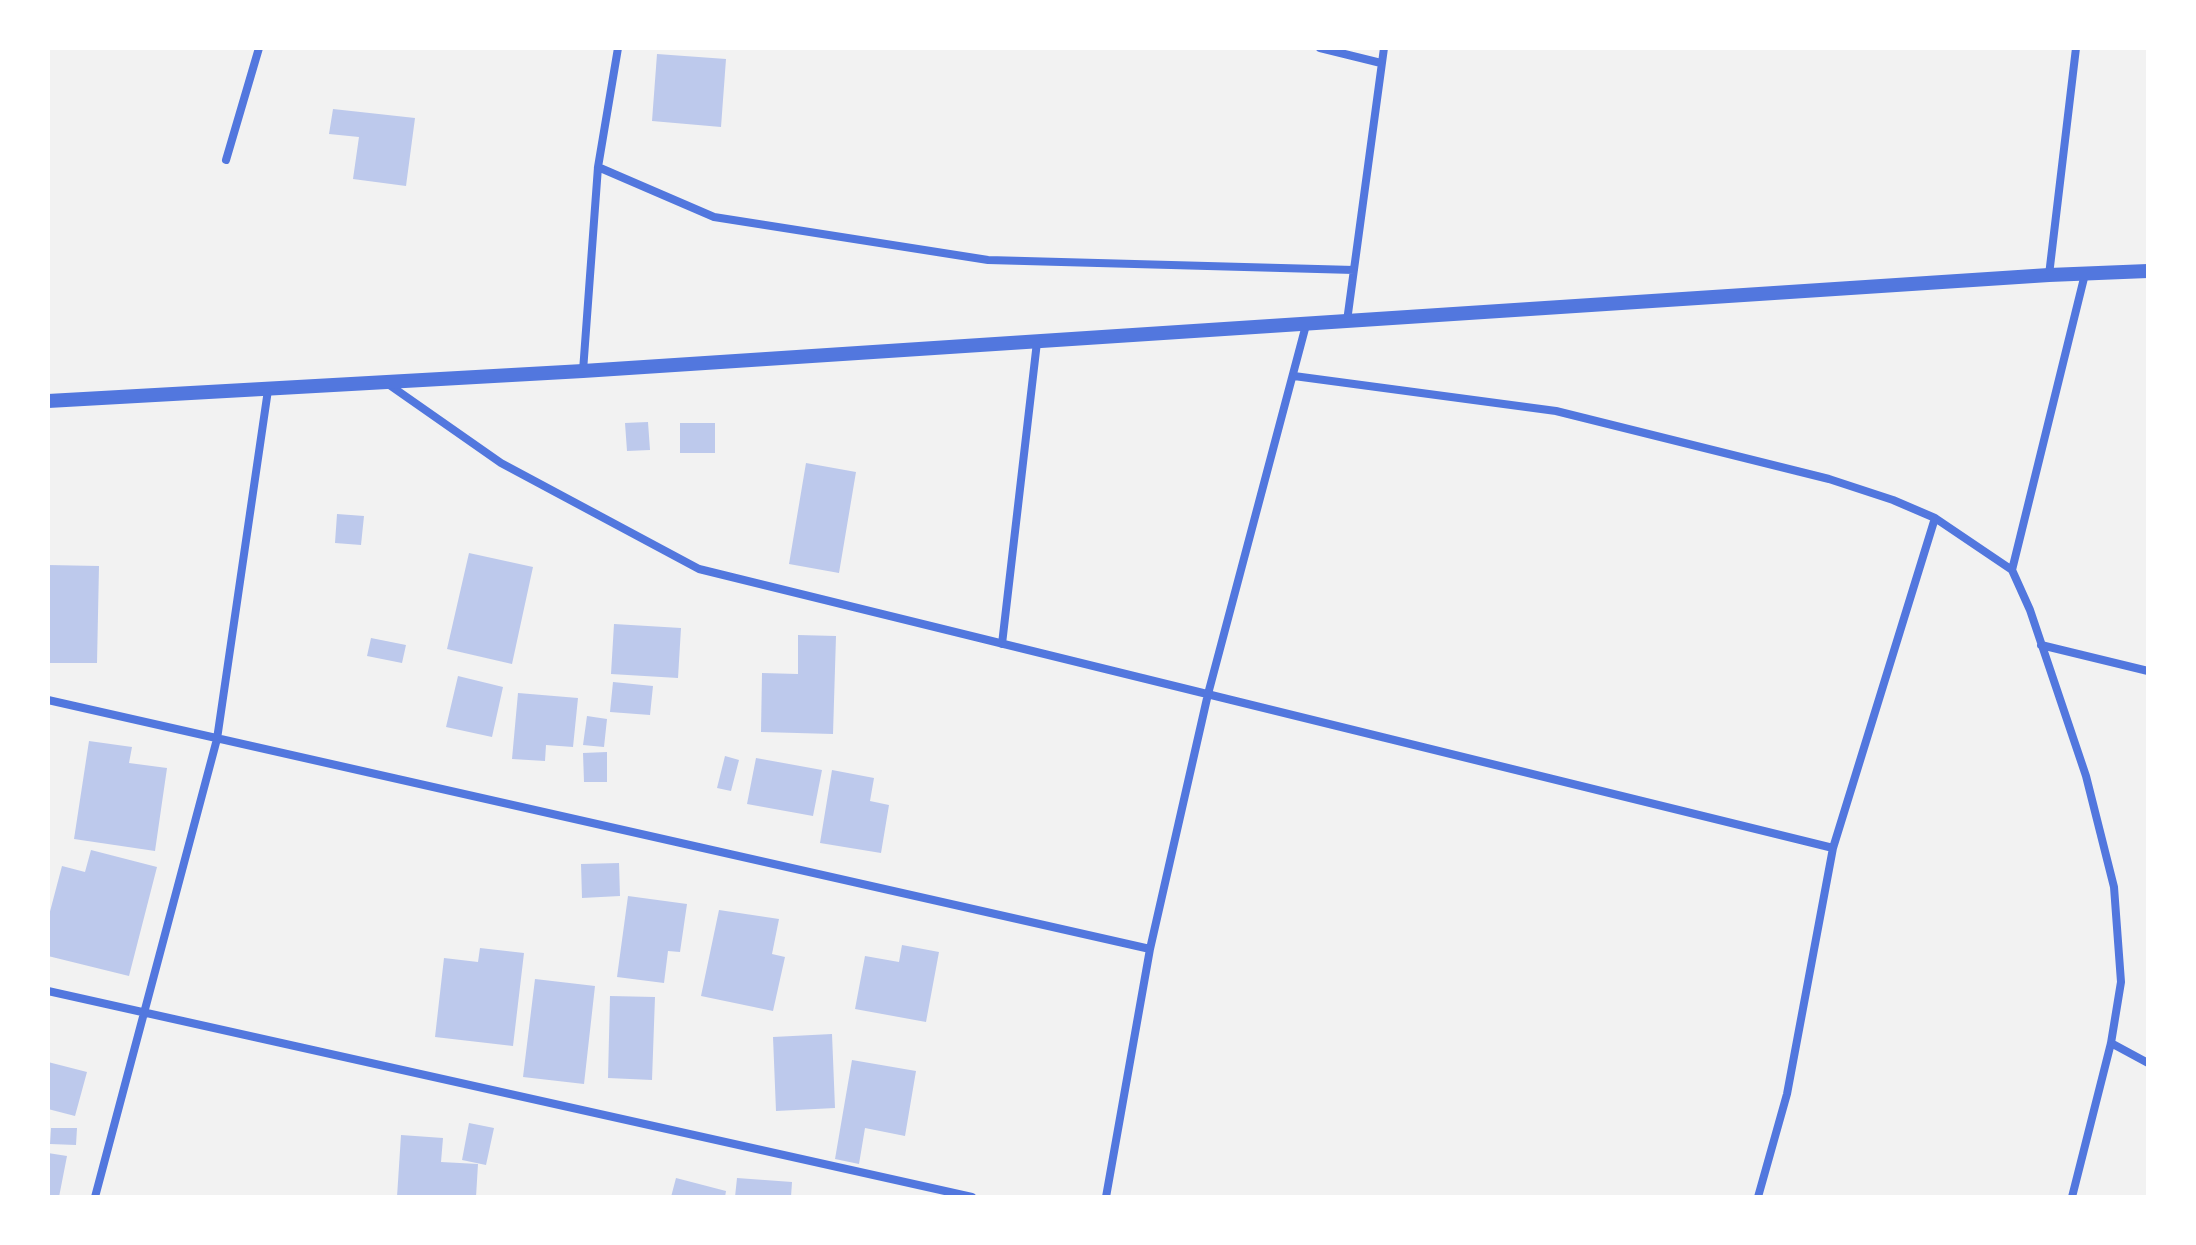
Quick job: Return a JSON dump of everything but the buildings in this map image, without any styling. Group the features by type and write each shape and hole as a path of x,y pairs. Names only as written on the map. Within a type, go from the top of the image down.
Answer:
{"street":[{"path":"226,160 259,48"},
{"path":"583,371 598,167 618,48"},
{"path":"1320,48 1381,63"},
{"path":"1347,321 1384,48"},
{"path":"2049,275 2076,48"},
{"path":"598,167 714,217 988,260 1354,270"},
{"path":"48,401 583,371 2148,271"},
{"path":"2012,570 2085,274"},
{"path":"1106,1197 1150,949 1208,694 1306,325"},
{"path":"1002,644 1037,342"},
{"path":"1294,376 1556,411 1829,479 1935,518 2012,570 2030,610 2086,776 2114,887 2121,982 2111,1043 2072,1197"},
{"path":"387,383 501,463 699,569 1833,848"},
{"path":"95,1197 217,739 268,390"},
{"path":"1758,1197 1787,1094 1833,848 1935,518"},
{"path":"2041,645 2148,671"},
{"path":"48,700 1150,949"},
{"path":"48,991 972,1197"},
{"path":"2111,1043 2148,1063"}]}
